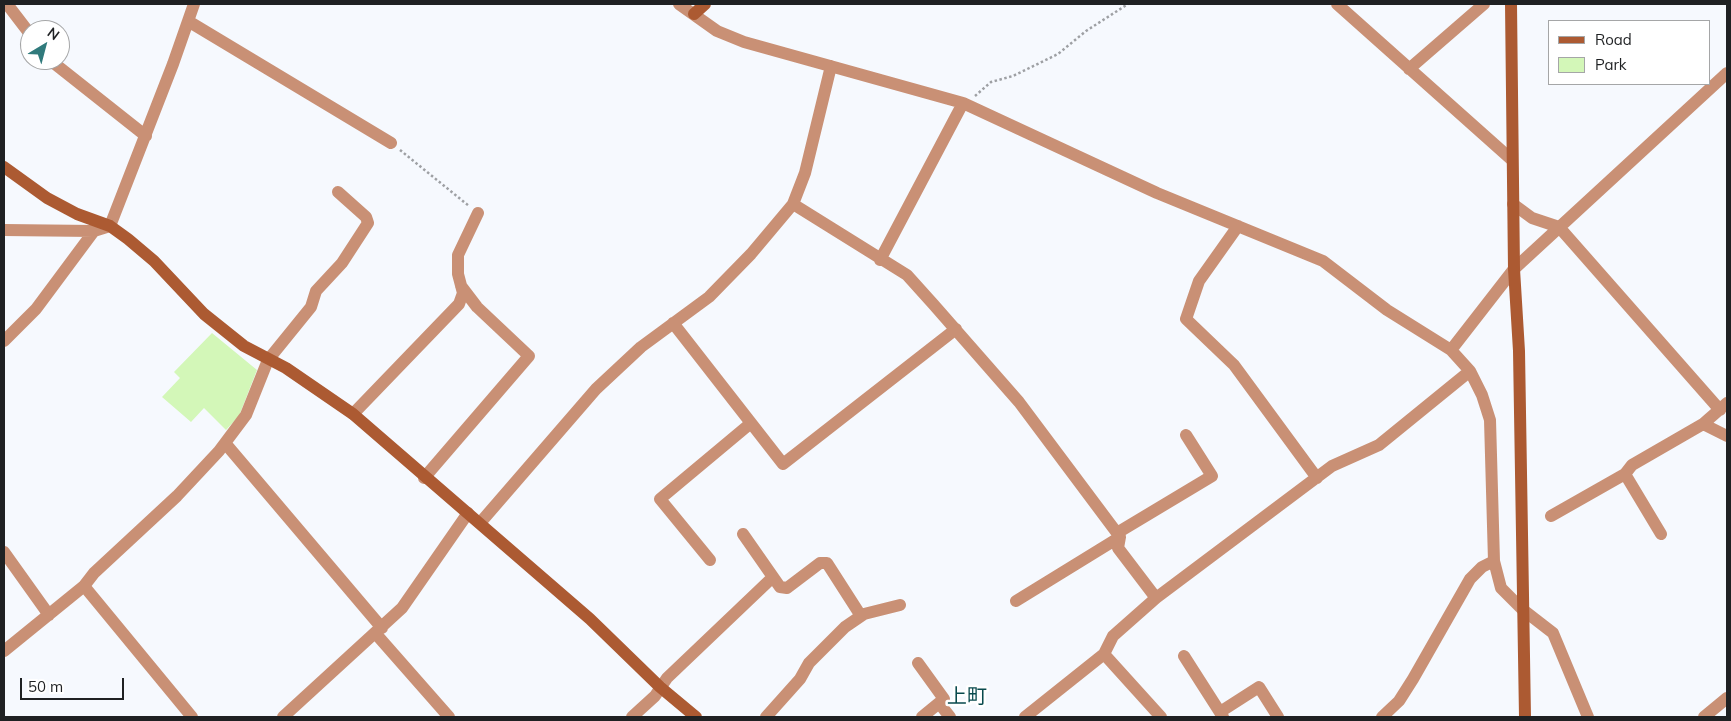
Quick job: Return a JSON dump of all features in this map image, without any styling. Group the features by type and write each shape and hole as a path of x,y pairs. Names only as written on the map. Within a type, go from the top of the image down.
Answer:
{"street":[{"path":"7,4 20,21"},
{"path":"110,226 146,136 194,4"},
{"path":"679,4 717,31 744,42 966,104 1157,193 1323,261 1387,310 1451,350 1470,371 1482,395 1490,420 1494,561 1501,588 1522,609 1552,633 1588,717"},
{"path":"694,14 705,4"},
{"path":"1337,4 1512,160"},
{"path":"1409,69 1484,4"},
{"path":"1511,4 1512,160 1514,269 1519,350 1524,717"},
{"path":"188,21 391,143"},
{"path":"480,523 596,388 640,347 709,296 751,254 793,204 805,174 831,66"},
{"path":"63,70 146,136"},
{"path":"1451,350 1514,269 1727,73"},
{"path":"880,260 966,104"},
{"path":"4,167 47,198 77,214 110,226 154,261 204,314 244,346 286,368 353,414 424,478 480,523 590,619 660,688 695,717"},
{"path":"4,651 84,586 94,573 177,496 225,442 246,415 268,360 311,307 316,291 342,263 368,223 366,218 338,192"},
{"path":"793,204 880,260 907,275 1019,402 1119,535 1118,548 1156,598"},
{"path":"1513,204 1532,218 1559,227 1724,406 1703,424 1632,465 1624,474 1551,516"},
{"path":"353,414 459,304 463,293 458,256 478,213"},
{"path":"4,230 94,231 110,226"},
{"path":"1238,226 1199,281 1186,319 1234,365 1317,478"},
{"path":"4,341 36,309 94,231"},
{"path":"424,478 529,356 477,307 461,286"},
{"path":"673,323 783,464 956,330"},
{"path":"1025,717 1104,654 1113,636 1156,598 1332,466 1379,445 1470,371"},
{"path":"710,560 660,499 752,424"},
{"path":"1703,424 1727,436"},
{"path":"1016,601 1212,476 1186,435"},
{"path":"225,442 449,717"},
{"path":"1624,474 1661,534"},
{"path":"286,716 402,608 468,513"},
{"path":"743,534 780,587 787,588 820,563 827,563 861,616"},
{"path":"4,552 49,616"},
{"path":"1382,717 1399,700 1413,679 1470,579 1482,568 1494,561"},
{"path":"632,717 773,577"},
{"path":"84,586 192,717"},
{"path":"766,717 800,679 809,663 844,627 861,616 900,606"},
{"path":"1104,654 1161,717"},
{"path":"1184,656 1222,715 1259,687 1278,717"},
{"path":"918,664 944,699 922,717"},
{"path":"1704,717 1727,698"},
{"path":"939,703 950,717"}],"path":[{"path":"966,104 991,82 1013,76 1058,54 1086,31 1128,4"},
{"path":"391,143 478,213"}],"green space":[{"path":"212,333 257,370 239,416 226,430 204,408 191,422 162,397 180,378 174,372"}],"district":[{"name":"上町","path":"967,697"}]}
